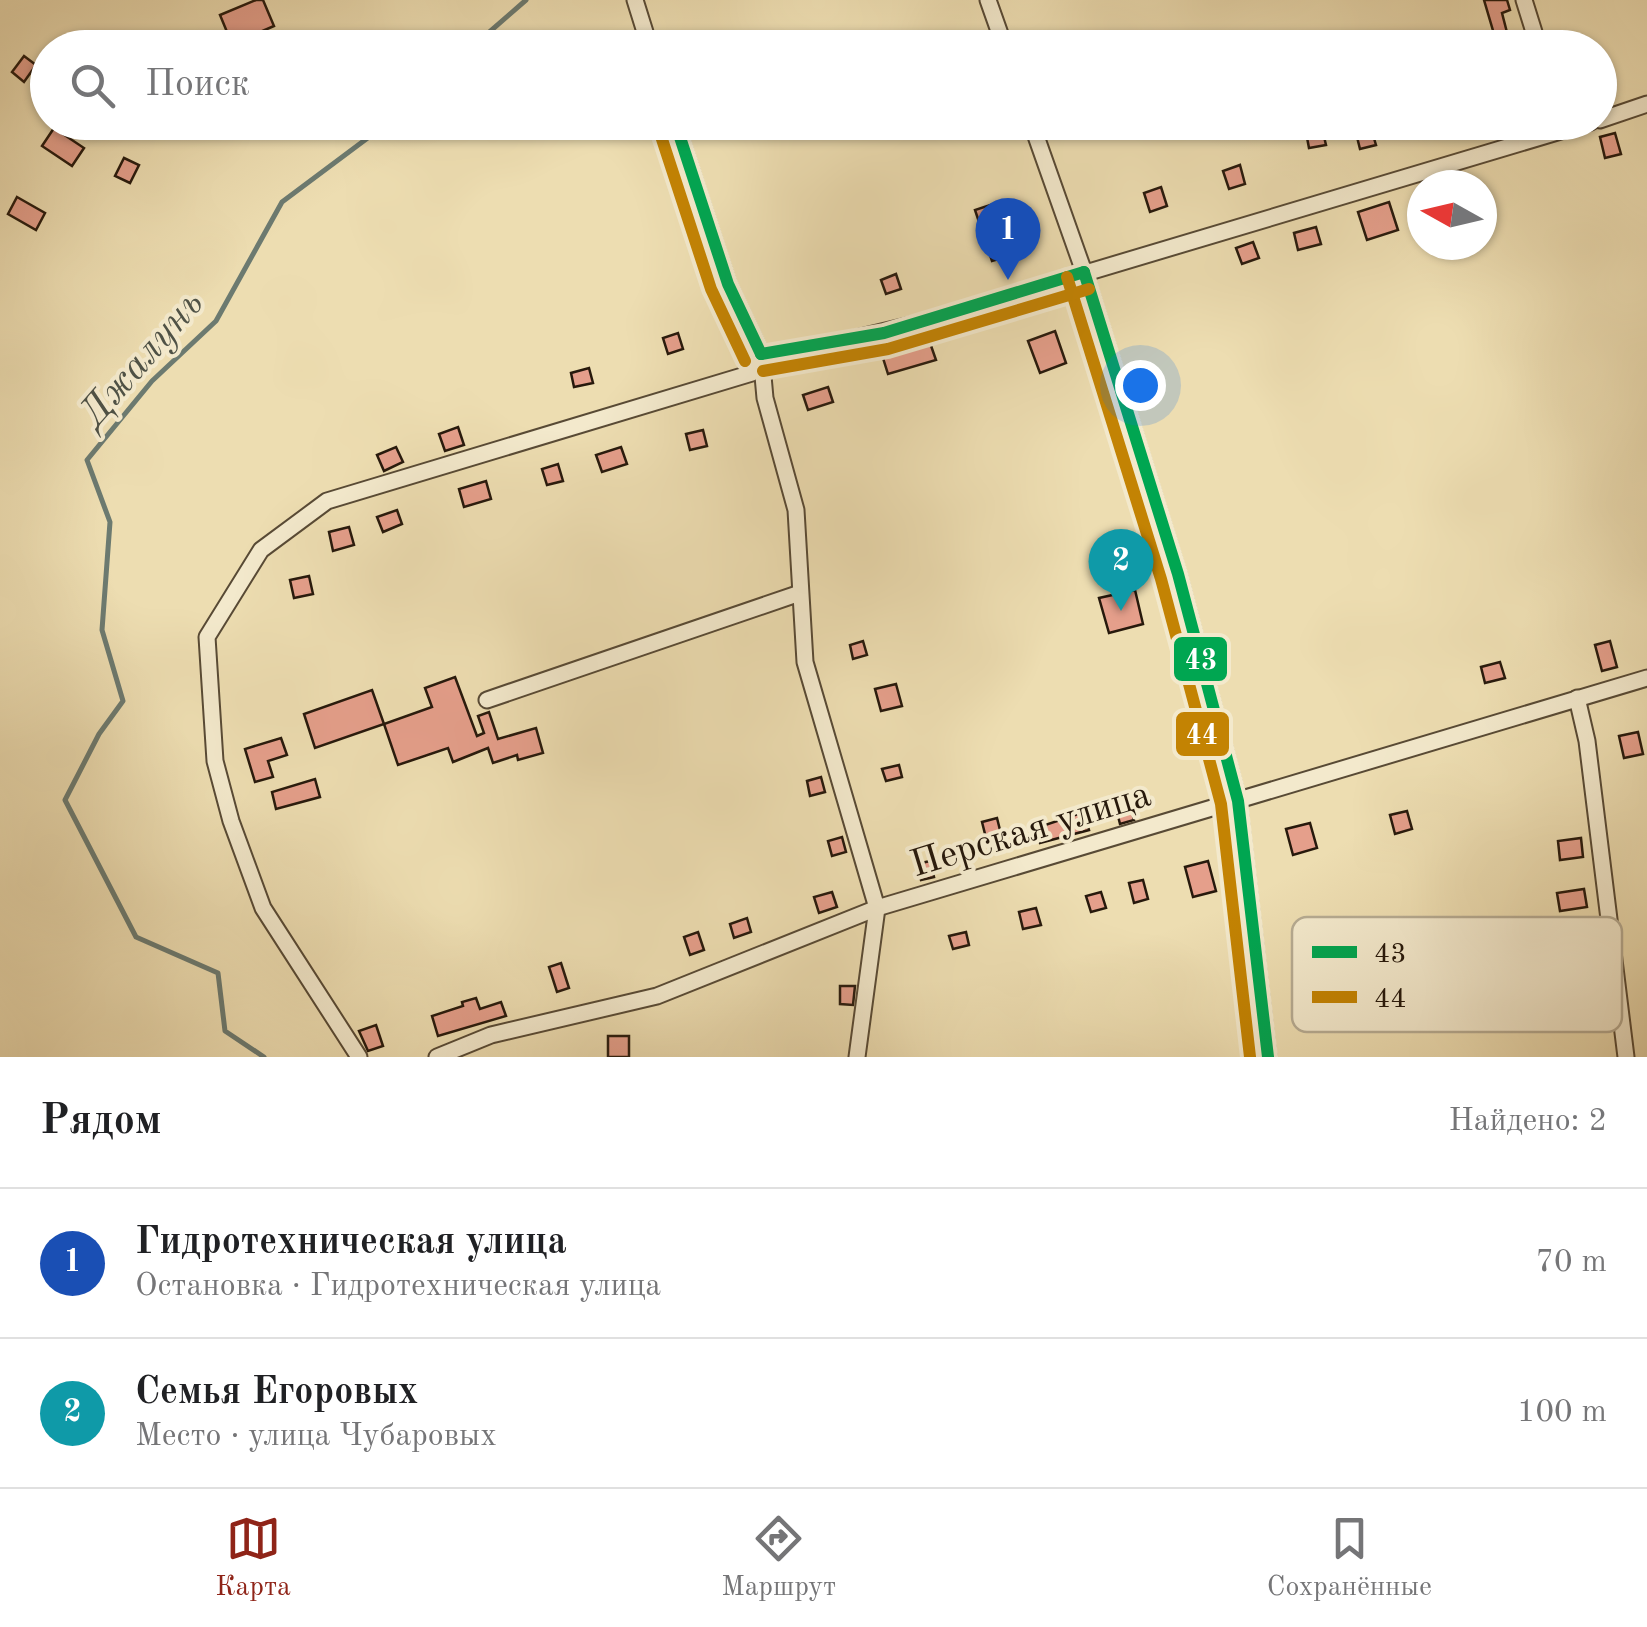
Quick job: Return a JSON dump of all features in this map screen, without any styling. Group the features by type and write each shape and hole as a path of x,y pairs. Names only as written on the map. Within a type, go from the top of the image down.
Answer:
{"street":[{"path":"636,0 645,30"},
{"path":"988,0 999,30"},
{"path":"1524,0 1533,30"},
{"path":"1617,114 1647,104"},
{"path":"681,140 728,284 761,354 764,398 796,510 804,662 877,908 856,1057"},
{"path":"1037,140 1084,272 1178,574 1238,800 1268,1057"},
{"path":"761,354 806,350 915,324 1521,140"},
{"path":"359,1057 264,908 238,838 214,761 207,637 261,550 327,501 752,373 761,354"},
{"path":"487,700 800,593"},
{"name":"Перская улица","path":"437,1057 491,1035 657,996 877,908 1647,678"},
{"path":"1577,698 1587,741 1609,917"},
{"path":"1622,1025 1626,1057"}],"building":[{"path":"263,0 274,26 265,30 226,30 220,15"},
{"path":"1484,0 1507,0 1510,10 1502,13 1506,30 1493,30"},
{"path":"24,56 30,60 30,74 24,82 12,72"},
{"path":"46,140 72,140 84,148 72,166 42,146"},
{"path":"1307,140 1325,140 1326,145 1309,148"},
{"path":"1358,140 1374,140 1376,145 1360,149"},
{"path":"1601,140 1617,140 1621,154 1605,158"},
{"path":"124,158 139,165 130,183 115,176"},
{"path":"1240,165 1245,184 1229,189 1223,171"},
{"path":"1161,187 1167,206 1150,212 1144,193"},
{"path":"17,197 45,213 36,230 8,214"},
{"path":"1389,202 1398,230 1367,240 1358,212"},
{"path":"990,205 1006,257 992,261 975,210"},
{"path":"1316,227 1321,244 1298,250 1294,233"},
{"path":"1253,242 1259,258 1242,264 1236,248"},
{"path":"896,274 901,289 886,294 881,280"},
{"path":"1055,331 1066,363 1040,373 1028,341"},
{"path":"678,333 683,349 668,354 663,338"},
{"path":"929,340 936,360 888,374 883,358"},
{"path":"589,368 593,383 574,387 571,373"},
{"path":"828,387 833,402 808,410 803,395"},
{"path":"458,427 464,445 445,451 439,434"},
{"path":"703,430 707,446 690,450 686,434"},
{"path":"396,447 403,462 384,471 377,455"},
{"path":"621,447 627,464 602,472 596,455"},
{"path":"558,464 563,481 547,485 542,469"},
{"path":"486,481 491,499 464,507 459,489"},
{"path":"397,510 402,524 383,532 377,517"},
{"path":"349,527 354,545 333,551 329,532"},
{"path":"309,576 313,594 294,598 290,580"},
{"path":"1135,590 1143,624 1109,633 1099,598"},
{"path":"863,641 867,655 853,659 850,645"},
{"path":"1610,641 1617,667 1602,671 1595,645"},
{"path":"1500,662 1505,678 1485,683 1481,667"},
{"path":"455,677 477,736 484,733 478,716 489,712 498,739 536,728 543,753 518,760 517,755 493,763 488,748 453,762 448,748 398,765 384,724 432,707 425,688"},
{"path":"896,684 902,706 881,711 875,689"},
{"path":"372,690 384,724 315,748 304,714"},
{"path":"1638,732 1643,754 1624,758 1619,736"},
{"path":"281,738 287,755 268,761 273,777 255,782 245,749"},
{"path":"899,765 902,777 886,781 882,769"},
{"path":"821,777 825,792 810,796 807,781"},
{"path":"315,779 320,797 276,809 272,792"},
{"path":"1129,801 1134,820 1120,824 1115,804"},
{"path":"1407,811 1412,829 1395,834 1390,815"},
{"path":"1084,812 1089,830 1040,843 1036,828"},
{"path":"997,818 1004,846 989,850 982,822"},
{"path":"1310,823 1317,848 1293,855 1286,829"},
{"path":"842,837 846,852 832,856 828,841"},
{"path":"1581,838 1583,857 1560,860 1558,841"},
{"path":"930,861 934,877 921,880 917,864"},
{"path":"1208,861 1216,891 1193,897 1185,867"},
{"path":"1143,880 1148,899 1134,903 1129,883"},
{"path":"1584,889 1587,907 1560,911 1557,893"},
{"path":"832,892 837,907 819,913 814,897"},
{"path":"1101,892 1106,908 1091,912 1086,896"},
{"path":"1036,908 1041,925 1023,929 1019,912"},
{"path":"747,918 751,932 734,938 730,924"},
{"path":"698,932 704,950 690,955 684,937"},
{"path":"966,932 969,945 953,949 949,936"},
{"path":"561,963 569,988 557,992 549,967"},
{"path":"840,986 855,986 853,1005 840,1004"},
{"path":"476,998 480,1009 501,1002 506,1016 438,1036 432,1016"},
{"path":"376,1025 383,1046 368,1051 359,1031"},
{"path":"608,1036 629,1036 629,1057 608,1057"}],"waterway":[{"name":"Джалунь","path":"492,30 526,0"},
{"name":"Джалунь","path":"264,1057 225,1031 218,973 136,937 65,800 99,734 123,701 102,630 110,522 87,460 152,381 216,321 282,202 365,140"}],"transit line":[{"name":"44","path":"662,140 711,289 745,361"},
{"name":"43","path":"681,140 728,284 761,354"},
{"name":"43","path":"1084,272 1178,574 1238,801 1268,1057"},
{"name":"43","path":"761,354 884,333 1084,272"},
{"name":"44","path":"1067,277 1161,579 1221,804 1250,1057"},
{"name":"44","path":"763,371 888,349 1089,289"}],"place":[{"name":"Гидротехническая улица","path":"1008,280"},
{"name":"Семья Егоровых","path":"1121,611"}]}
